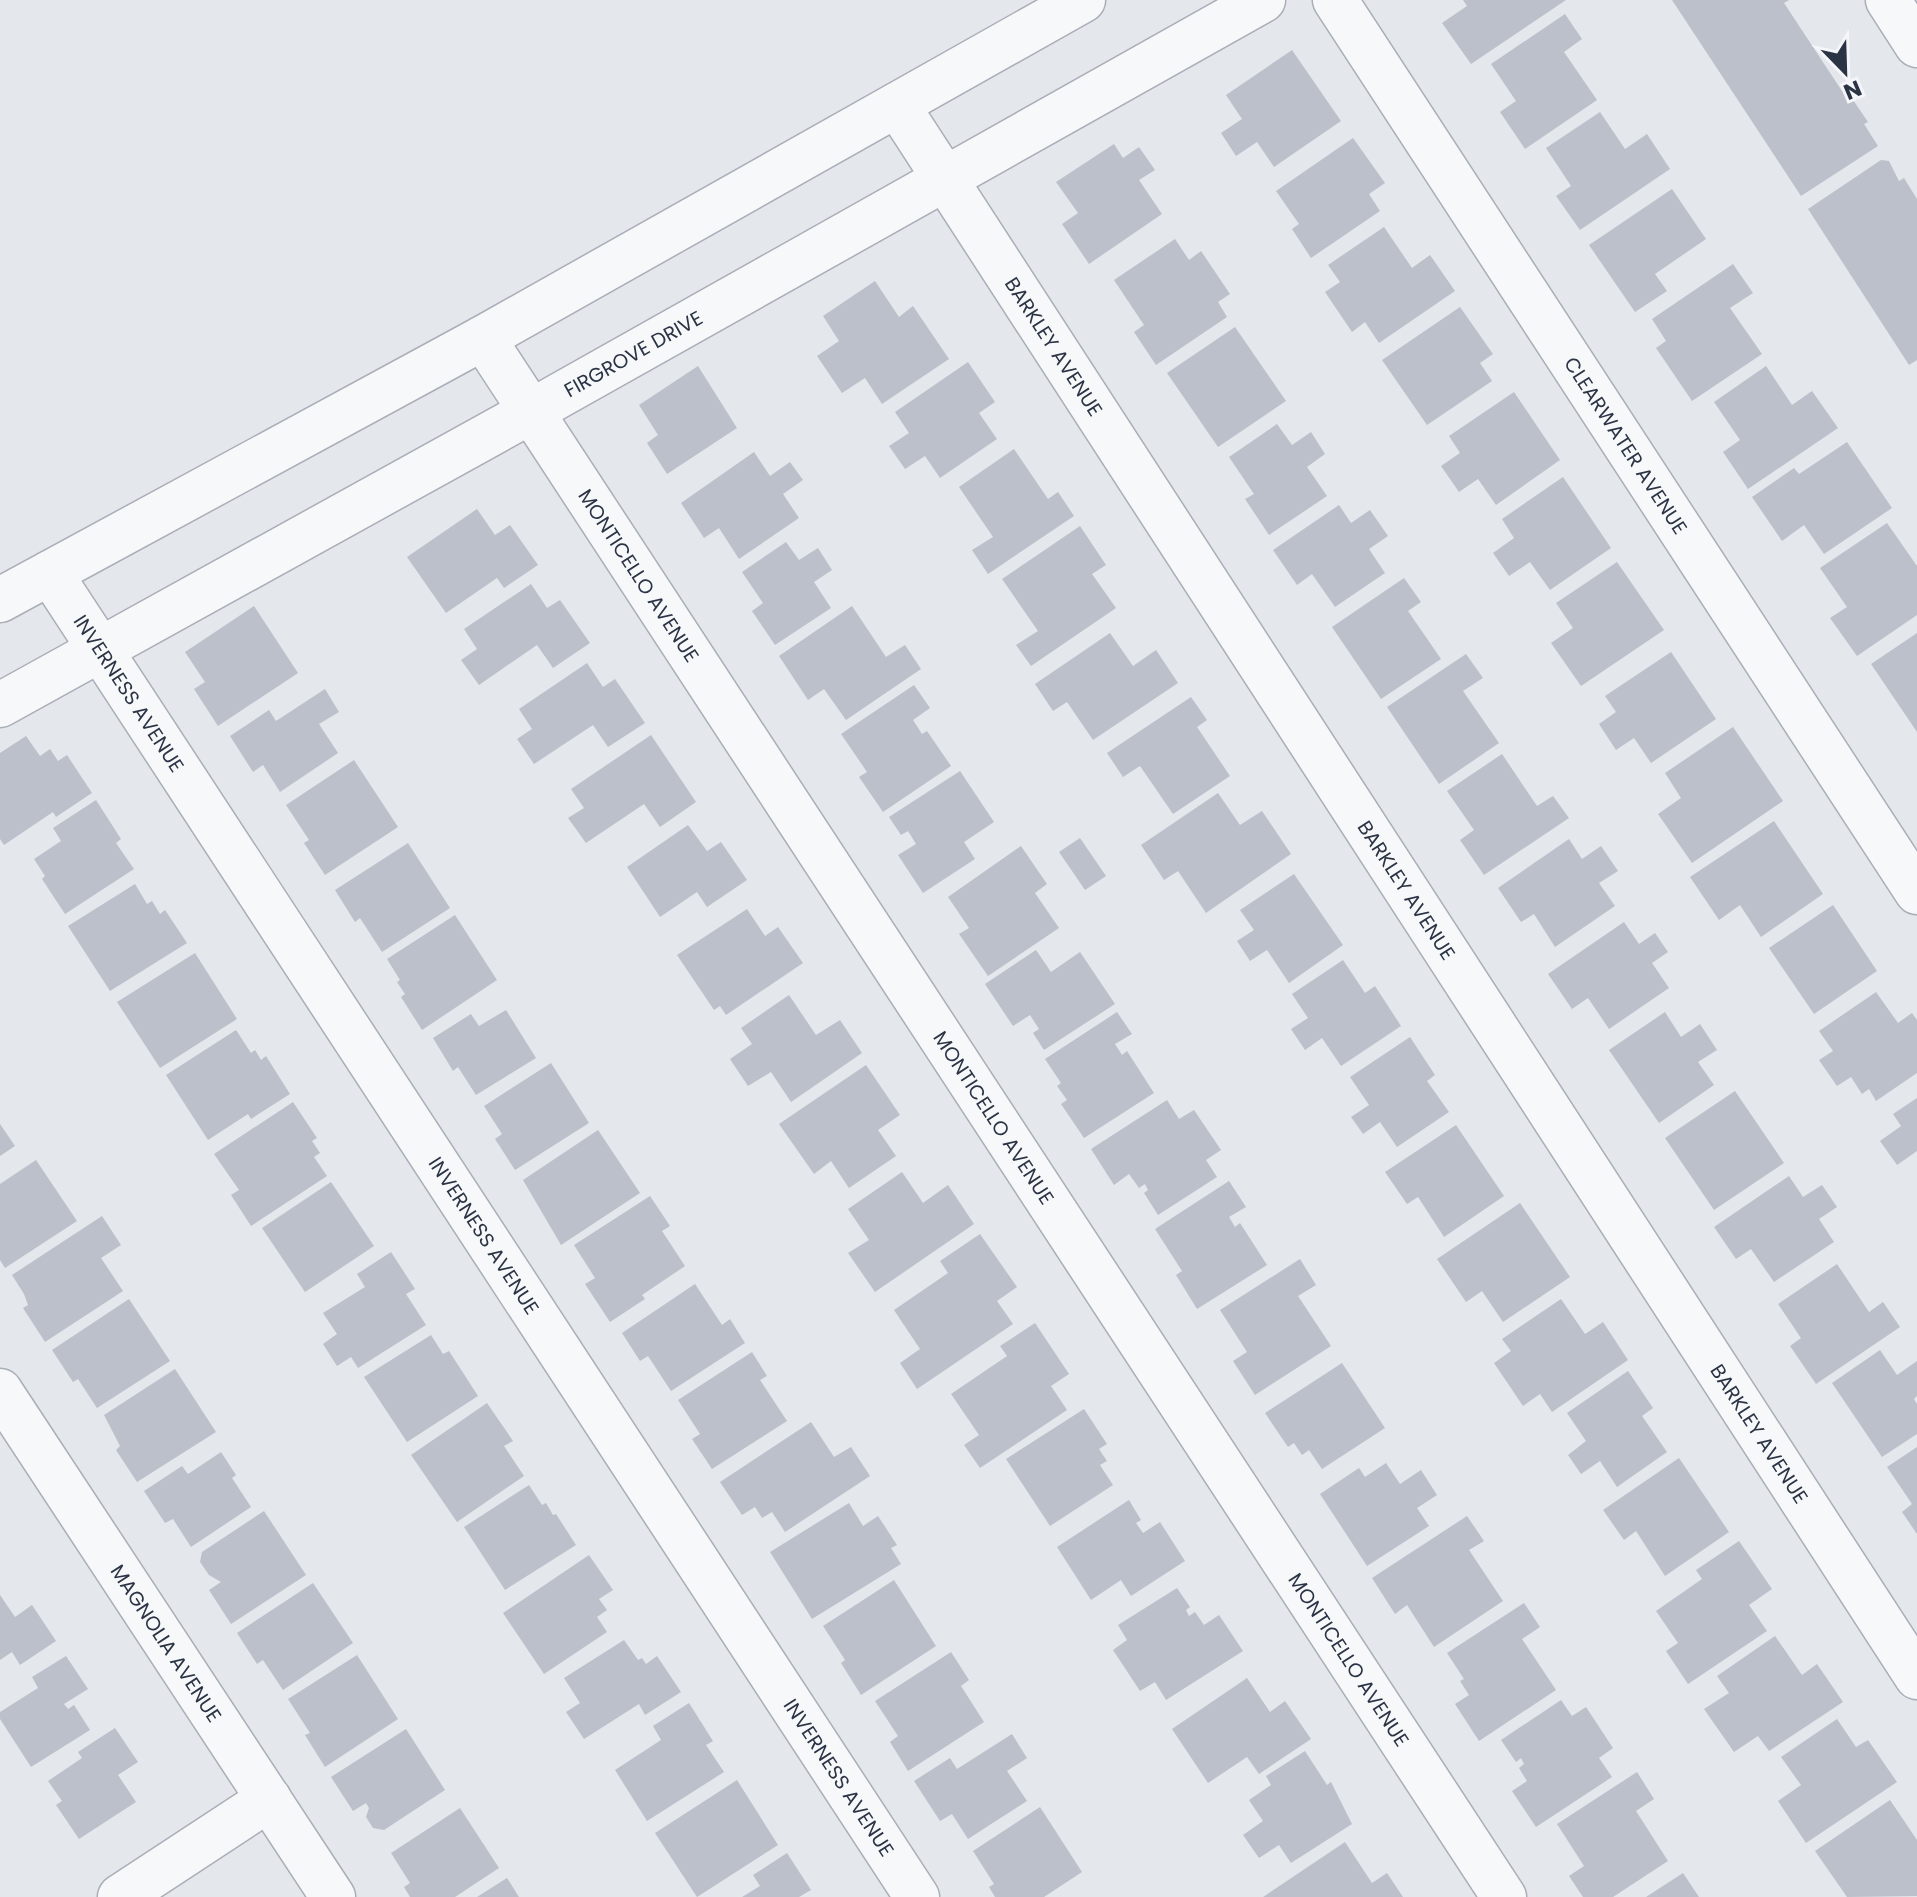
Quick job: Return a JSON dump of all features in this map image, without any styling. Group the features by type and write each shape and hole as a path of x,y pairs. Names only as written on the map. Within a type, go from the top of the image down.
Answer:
{"street":[{"path":"0,600 483,338 1083,0"},
{"name":"FIRGROVE DRIVE","path":"0,705 530,412 1263,0"},
{"name":"CLEARWATER AVENUE","path":"1335,0 1917,892"},
{"path":"1888,0 1917,45"},
{"name":"BARKLEY AVENUE","path":"897,105 1917,1677"},
{"name":"MONTICELLO AVENUE","path":"483,338 1504,1897"},
{"name":"INVERNESS AVENUE","path":"50,573 917,1897"},
{"name":"MAGNOLIA AVENUE","path":"0,1391 333,1897"},
{"path":"120,1897 269,1799"}],"building":[{"path":"1463,0 1566,0 1471,64 1442,23 1467,6"},
{"path":"1672,0 1789,0 1784,3 1842,91 1845,88 1868,122 1864,124 1878,146 1801,196"},
{"path":"1565,14 1582,39 1564,52 1597,100 1525,149 1500,112 1516,101 1491,64"},
{"path":"1292,50 1341,121 1274,167 1257,142 1236,156 1221,133 1242,119 1226,95"},
{"path":"1600,112 1625,149 1647,134 1670,169 1580,230 1556,196 1571,186 1546,148"},
{"path":"1353,138 1385,183 1369,194 1380,211 1311,258 1292,229 1299,224 1276,191"},
{"path":"1114,144 1123,158 1139,147 1155,170 1139,180 1162,214 1089,264 1062,224 1078,213 1056,182"},
{"path":"1881,160 1889,161 1899,181 1904,178 1917,199 1917,360 1909,365 1808,209"},
{"path":"1672,189 1706,239 1655,274 1667,291 1635,312 1589,245"},
{"path":"1384,227 1412,268 1430,255 1455,291 1379,343 1365,322 1352,332 1325,292 1340,282 1328,265"},
{"path":"1175,239 1189,260 1201,251 1230,294 1218,302 1227,317 1156,365 1134,332 1144,325 1114,280"},
{"path":"1733,264 1753,293 1730,308 1762,354 1692,401 1656,348 1666,341 1652,319"},
{"path":"875,281 899,317 913,306 949,359 882,404 865,378 842,393 817,356 839,341 823,316"},
{"path":"1460,307 1493,354 1480,363 1492,381 1427,425 1382,360"},
{"path":"1235,327 1286,401 1218,447 1167,373"},
{"path":"968,362 995,402 979,413 997,439 940,478 925,456 905,469 889,446 909,433 895,412"},
{"path":"698,366 737,428 667,474 647,443 658,435 639,405"},
{"path":"1766,366 1792,405 1812,391 1838,428 1748,489 1723,452 1740,440 1714,402"},
{"path":"1514,392 1560,460 1496,505 1478,479 1459,492 1441,466 1460,453 1449,436"},
{"path":"1277,424 1292,445 1311,432 1325,454 1307,467 1327,496 1269,535 1245,499 1254,494 1229,457"},
{"path":"1847,442 1892,508 1824,554 1804,525 1782,541 1752,497 1794,468 1799,474"},
{"path":"1014,449 1048,499 1058,492 1074,516 988,574 972,550 993,537 959,487"},
{"path":"754,452 770,476 790,462 803,480 783,494 799,518 739,559 719,528 704,538 681,503"},
{"path":"1563,477 1611,548 1550,590 1530,562 1509,576 1493,553 1514,538 1502,519"},
{"path":"1339,505 1351,523 1370,510 1388,536 1369,549 1385,573 1335,607 1312,574 1297,585 1273,550"},
{"path":"477,509 495,535 510,525 538,565 504,588 497,578 446,613 407,557"},
{"path":"1887,523 1917,566 1917,615 1857,656 1830,618 1847,607 1820,568"},
{"path":"1080,526 1106,565 1092,574 1116,608 1031,666 1016,645 1038,631 1002,579"},
{"path":"786,542 799,560 818,548 832,570 814,582 831,608 775,645 752,611 763,603 742,572"},
{"path":"1617,562 1664,630 1581,686 1551,643 1573,628 1556,603"},
{"path":"1404,578 1421,602 1408,611 1441,659 1381,699 1332,627"},
{"path":"531,584 547,608 560,600 590,643 553,668 537,645 479,685 461,660 477,649 464,629"},
{"path":"254,606 298,673 218,726 194,689 205,682 185,652"},
{"path":"852,606 886,657 905,645 921,669 846,720 824,689 808,700 779,656"},
{"path":"1110,633 1133,666 1156,650 1178,683 1093,740 1067,702 1053,711 1035,684"},
{"path":"1917,633 1917,732 1871,664"},
{"path":"1671,652 1716,719 1651,763 1634,738 1616,750 1599,724 1616,712 1605,696"},
{"path":"1466,654 1483,678 1463,691 1499,743 1439,784 1387,707"},
{"path":"587,663 603,687 615,679 645,723 608,747 593,725 534,764 517,739 532,729 519,709"},
{"path":"914,685 930,708 913,720 922,734 927,731 951,766 883,812 859,777 867,772 841,734"},
{"path":"325,689 339,712 319,724 338,753 280,792 263,765 253,772 230,736 269,710 276,721"},
{"path":"1191,697 1207,720 1197,727 1230,776 1173,814 1140,766 1123,777 1107,753"},
{"path":"1733,727 1783,801 1692,863 1658,814 1681,798 1665,773"},
{"path":"651,735 696,802 660,827 644,804 586,843 568,818 584,808 571,789"},
{"path":"26,736 40,756 50,749 58,761 67,755 92,793 56,817 53,812 4,845 0,839 0,753"},
{"path":"1502,754 1537,806 1553,796 1569,818 1484,875 1460,840 1474,830 1447,791"},
{"path":"354,760 398,827 325,875 304,843 309,840 286,805"},
{"path":"960,771 994,822 964,842 975,859 923,893 898,855 916,844 908,831 901,835 889,817"},
{"path":"1218,793 1240,825 1262,811 1291,854 1206,913 1178,871 1164,880 1141,845"},
{"path":"96,800 121,839 116,843 134,869 65,914 42,879 45,876 34,859 61,841 53,828"},
{"path":"1774,821 1823,894 1761,937 1740,905 1719,920 1690,877"},
{"path":"688,825 707,851 721,842 747,880 707,907 697,892 660,917 627,867"},
{"path":"1080,838 1106,876 1085,890 1059,852"},
{"path":"1569,839 1582,859 1601,846 1618,871 1599,883 1615,906 1555,947 1534,914 1521,922 1498,888"},
{"path":"408,843 450,908 382,952 360,918 355,922 335,890"},
{"path":"1021,846 1047,884 1035,893 1059,928 988,976 959,934 969,928 948,897"},
{"path":"1294,874 1343,945 1289,983 1267,950 1250,961 1237,941 1254,930 1240,910"},
{"path":"135,884 147,904 152,901 160,914 165,910 187,943 110,991 68,926"},
{"path":"1833,905 1877,971 1814,1014 1769,948"},
{"path":"747,909 765,936 778,927 803,963 726,1015 720,1006 714,1010 677,955"},
{"path":"455,915 497,980 422,1030 401,997 405,994 397,982 400,980 387,959"},
{"path":"1624,922 1639,944 1655,933 1668,952 1652,963 1669,988 1609,1029 1588,998 1572,1009 1548,974"},
{"path":"1036,950 1051,972 1080,952 1115,1004 1044,1050 1033,1033 1039,1029 1030,1015 1013,1026 985,984"},
{"path":"195,953 237,1019 160,1068 117,1002"},
{"path":"1343,960 1365,993 1375,986 1401,1026 1341,1066 1322,1038 1305,1050 1291,1029 1308,1018 1292,994"},
{"path":"1876,992 1898,1023 1912,1013 1917,1020 1917,1073 1876,1101 1869,1089 1862,1094 1851,1077 1837,1086 1819,1060 1833,1051 1819,1031"},
{"path":"789,995 816,1035 840,1020 862,1053 791,1102 771,1072 748,1086 730,1059 752,1044 741,1028"},
{"path":"506,1010 536,1058 476,1095 458,1067 453,1071 433,1038 471,1014 479,1026"},
{"path":"1117,1012 1132,1034 1115,1044 1122,1055 1127,1051 1154,1093 1084,1138 1061,1104 1067,1100 1057,1086 1061,1083 1045,1059"},
{"path":"1665,1012 1681,1037 1700,1024 1717,1050 1698,1062 1714,1085 1659,1123 1609,1050"},
{"path":"236,1030 251,1053 255,1050 261,1060 266,1056 290,1094 251,1119 248,1114 208,1140 166,1075"},
{"path":"1410,1037 1435,1075 1427,1081 1449,1112 1397,1147 1380,1122 1363,1134 1351,1117 1369,1105 1350,1077"},
{"path":"551,1063 589,1123 515,1170 495,1139 502,1134 484,1106"},
{"path":"866,1065 900,1115 878,1130 896,1156 849,1188 831,1161 814,1174 779,1124"},
{"path":"1735,1091 1784,1163 1714,1210 1665,1138"},
{"path":"1917,1098 1917,1151 1897,1165 1880,1141 1901,1126 1893,1114"},
{"path":"1167,1100 1179,1119 1194,1110 1221,1150 1206,1160 1217,1177 1158,1215 1144,1193 1148,1190 1145,1184 1139,1188 1129,1174 1114,1185 1091,1149"},
{"path":"293,1102 317,1138 312,1141 320,1153 314,1157 327,1176 251,1226 231,1195 239,1190 214,1154"},
{"path":"0,1124 15,1146 0,1156"},
{"path":"1456,1125 1504,1196 1444,1237 1418,1197 1407,1204 1385,1172"},
{"path":"598,1130 640,1193 561,1245 523,1180"},
{"path":"36,1160 77,1221 5,1268 0,1260 0,1184"},
{"path":"902,1172 923,1203 948,1185 974,1224 875,1292 848,1253 869,1240 848,1209"},
{"path":"1789,1176 1803,1197 1822,1185 1837,1207 1819,1219 1834,1242 1774,1282 1751,1249 1736,1259 1714,1227"},
{"path":"1229,1181 1246,1207 1229,1217 1235,1227 1240,1223 1267,1265 1197,1309 1176,1275 1182,1271 1155,1229"},
{"path":"331,1182 374,1246 305,1292 262,1228"},
{"path":"650,1196 670,1226 662,1231 685,1266 642,1295 645,1299 610,1322 585,1284 595,1278 574,1245"},
{"path":"1520,1203 1570,1277 1503,1322 1482,1291 1466,1302 1437,1259"},
{"path":"102,1216 121,1245 101,1258 123,1291 45,1342 23,1308 28,1305 12,1275"},
{"path":"980,1234 1017,1287 997,1301 1013,1324 917,1389 900,1363 920,1349 894,1310 948,1273 940,1261"},
{"path":"391,1252 415,1289 406,1294 426,1325 358,1368 351,1357 337,1366 323,1344 337,1334 323,1313 365,1287 357,1274"},
{"path":"1300,1259 1316,1285 1298,1296 1331,1346 1255,1395 1233,1361 1247,1352 1220,1310"},
{"path":"1837,1264 1869,1312 1883,1302 1900,1327 1816,1384 1790,1346 1801,1338 1778,1304"},
{"path":"695,1284 722,1325 730,1319 745,1343 671,1391 648,1356 640,1361 622,1333"},
{"path":"129,1299 170,1361 97,1408 78,1379 73,1382 52,1350"},
{"path":"1561,1299 1585,1334 1603,1322 1628,1360 1552,1412 1540,1394 1523,1406 1494,1363 1511,1351 1502,1339"},
{"path":"1035,1323 1069,1374 1051,1386 1067,1410 980,1468 964,1445 979,1435 951,1394 1007,1356 1000,1346"},
{"path":"431,1335 443,1354 449,1351 478,1396 407,1442 364,1377"},
{"path":"1880,1350 1897,1375 1917,1361 1917,1396 1914,1399 1917,1404 1917,1434 1882,1457 1832,1383"},
{"path":"752,1352 767,1376 760,1380 787,1421 712,1469 692,1439 700,1434 678,1400"},
{"path":"1342,1363 1385,1428 1322,1469 1309,1450 1302,1455 1294,1443 1288,1447 1265,1413"},
{"path":"175,1369 216,1432 137,1482 116,1450 120,1446 104,1415"},
{"path":"1628,1371 1653,1408 1642,1416 1667,1452 1617,1487 1600,1461 1581,1474 1568,1455 1586,1441 1567,1413"},
{"path":"487,1403 513,1441 504,1446 524,1476 457,1522 411,1455"},
{"path":"1084,1409 1107,1444 1099,1449 1107,1461 1100,1465 1113,1485 1050,1526 1006,1459"},
{"path":"811,1422 834,1457 851,1447 870,1476 785,1532 772,1512 762,1518 755,1507 742,1515 720,1482"},
{"path":"1917,1447 1917,1534 1902,1512 1912,1504 1887,1467"},
{"path":"221,1452 236,1475 232,1478 251,1507 191,1547 173,1519 165,1523 144,1491 182,1466 188,1474"},
{"path":"1679,1458 1729,1532 1665,1576 1636,1531 1624,1540 1603,1510"},
{"path":"1386,1463 1400,1484 1421,1470 1437,1495 1417,1508 1429,1526 1367,1566 1320,1494 1359,1468 1365,1477"},
{"path":"529,1485 542,1505 546,1503 553,1515 556,1514 576,1545 505,1590 464,1527"},
{"path":"1129,1500 1141,1520 1136,1523 1143,1533 1160,1522 1185,1561 1131,1596 1121,1580 1091,1600 1057,1547"},
{"path":"849,1503 863,1526 878,1516 897,1545 891,1548 901,1564 812,1619 770,1552"},
{"path":"264,1511 306,1575 231,1624 209,1590 221,1582 209,1575 200,1562 202,1552"},
{"path":"1467,1516 1484,1541 1469,1550 1503,1601 1434,1647 1407,1605 1395,1614 1372,1578"},
{"path":"1739,1541 1772,1589 1749,1605 1767,1631 1688,1684 1666,1651 1678,1643 1656,1611 1702,1579 1696,1570"},
{"path":"589,1555 613,1590 599,1599 607,1610 597,1617 607,1632 544,1674 503,1613"},
{"path":"894,1580 936,1646 861,1695 841,1663 845,1660 823,1626"},
{"path":"313,1583 353,1643 283,1690 263,1660 257,1664 237,1633"},
{"path":"1177,1588 1190,1607 1186,1610 1189,1616 1195,1612 1204,1625 1219,1615 1243,1651 1166,1700 1155,1682 1140,1691 1113,1650 1127,1640 1118,1625"},
{"path":"0,1595 15,1617 32,1605 56,1641 20,1665 12,1652 0,1660"},
{"path":"1524,1603 1540,1627 1522,1639 1556,1690 1479,1741 1455,1704 1469,1695 1460,1681 1464,1679 1447,1653"},
{"path":"1775,1636 1802,1675 1817,1664 1843,1702 1769,1751 1758,1736 1734,1752 1704,1709 1729,1693 1717,1676"},
{"path":"624,1640 638,1660 642,1658 646,1664 657,1656 681,1692 645,1715 639,1704 584,1739 566,1712 580,1703 564,1678"},
{"path":"951,1652 969,1680 961,1686 984,1722 908,1771 890,1742 898,1736 875,1701"},
{"path":"357,1655 398,1719 325,1767 305,1735 310,1733 288,1699"},
{"path":"66,1656 88,1689 64,1704 68,1709 74,1705 90,1730 31,1767 0,1719 0,1712 38,1688 32,1677"},
{"path":"1247,1678 1270,1712 1285,1701 1311,1739 1259,1774 1247,1757 1208,1783 1172,1729"},
{"path":"1561,1700 1572,1716 1586,1707 1613,1748 1599,1758 1612,1777 1536,1827 1512,1791 1527,1781 1519,1768 1524,1764 1521,1758 1516,1762 1501,1740"},
{"path":"689,1703 713,1741 706,1745 724,1772 647,1821 615,1770 661,1740 653,1726"},
{"path":"1837,1719 1856,1747 1868,1740 1897,1782 1806,1843 1778,1801 1801,1785 1781,1757"},
{"path":"115,1728 138,1762 118,1775 136,1802 79,1839 56,1805 62,1801 48,1781 82,1758 78,1752"},
{"path":"406,1729 445,1790 384,1830 373,1828 366,1817 369,1808 366,1803 353,1811 331,1777"},
{"path":"1012,1734 1027,1758 1007,1771 1027,1801 968,1839 952,1814 940,1821 914,1781 950,1758 957,1769"},
{"path":"1305,1751 1327,1785 1331,1782 1352,1824 1291,1863 1279,1845 1259,1858 1243,1835 1263,1821 1249,1800 1271,1785 1266,1776"},
{"path":"1637,1772 1654,1799 1636,1811 1668,1861 1613,1897 1583,1897 1569,1876 1584,1866 1557,1824"},
{"path":"737,1780 778,1845 697,1897 655,1833"},
{"path":"1890,1800 1917,1840 1917,1896 1847,1897 1815,1851"},
{"path":"1040,1807 1082,1872 1044,1897 995,1897 989,1887 994,1884 973,1851"},
{"path":"460,1808 499,1868 455,1897 410,1897 404,1887 410,1883 391,1853"},
{"path":"1345,1842 1372,1883 1387,1873 1403,1897 1263,1897"},
{"path":"787,1853 811,1890 799,1897 742,1897 760,1886 753,1875"},
{"path":"1683,1873 1699,1897 1646,1897"},
{"path":"507,1878 519,1897 477,1897"}]}
